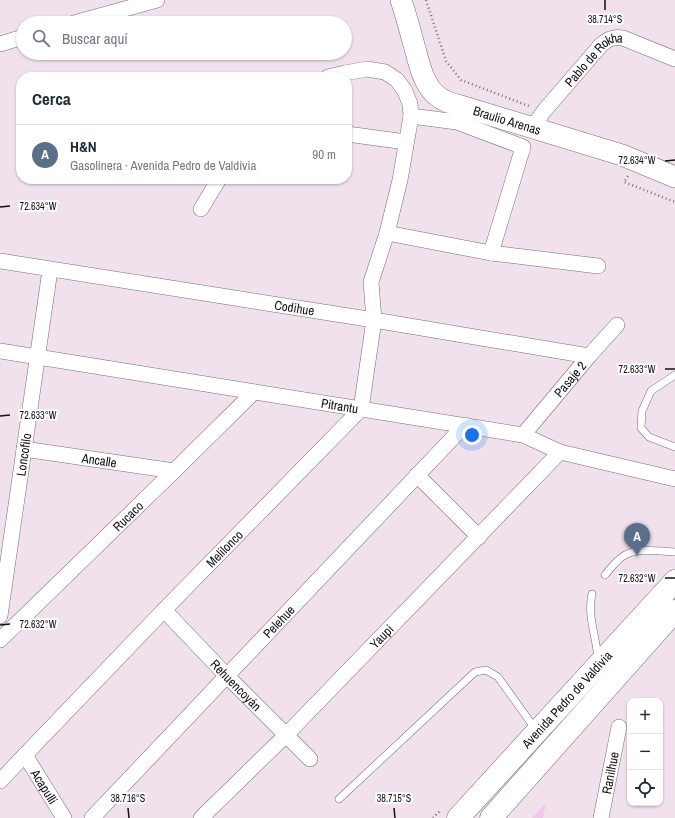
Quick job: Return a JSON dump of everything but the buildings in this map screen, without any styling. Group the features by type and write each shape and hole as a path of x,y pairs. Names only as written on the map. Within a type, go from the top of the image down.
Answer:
{"main road":[{"name":"Avenida Pedro de Valdivia","path":"466,816 537,732 675,581"},
{"name":"Avenida Pedro de Valdivia","path":"491,818 675,612"}],"street":[{"path":"99,16 157,0"},
{"name":"Braulio Arenas","path":"401,0 424,76 427,83 436,95 452,104 622,155 675,177"},
{"name":"Pablo de Rokha","path":"532,128 544,111 606,40 619,37 623,38 675,59"},
{"path":"0,44 16,39"},
{"path":"345,72 367,69 385,72 397,80 405,91 410,104 411,116 400,180 387,233 371,282 374,320 361,409"},
{"path":"411,116 457,122 523,147 491,253"},
{"path":"352,135 406,142"},
{"path":"201,209 216,184"},
{"path":"387,233 491,253 598,266"},
{"name":"Codihue","path":"0,261 374,320 589,356"},
{"name":"Loncofilo","path":"0,616 50,270"},
{"name":"Pasaje 2","path":"523,434 617,325"},
{"name":"Pitrantu","path":"0,351 523,434 560,452 675,479"},
{"name":"Rucaco","path":"0,640 174,472 254,392"},
{"name":"Melilonco","path":"0,781 164,610 361,409"},
{"name":"Pelehue","path":"92,818 465,425"},
{"name":"Ancalle","path":"24,449 174,472"},
{"name":"Yaupi","path":"201,818 286,735 560,452"},
{"path":"417,475 479,537"},
{"name":"Rehuencoyán","path":"164,610 310,759"},
{"name":"Ranilhue","path":"601,818 619,727"},
{"name":"Acapulli","path":"25,755 64,818"}],"lane":[{"path":"675,375 651,391 642,411 641,428 649,438 675,447"},
{"path":"604,575 617,560 631,552 639,550 675,552"},
{"path":"592,594 590,613 597,644 599,664"},
{"path":"339,799 474,672 486,670 498,677 537,732"}],"shaded area":[{"path":"546,803 543,818 532,818"}],"place":[{"name":"H&N","path":"637,556"}]}
